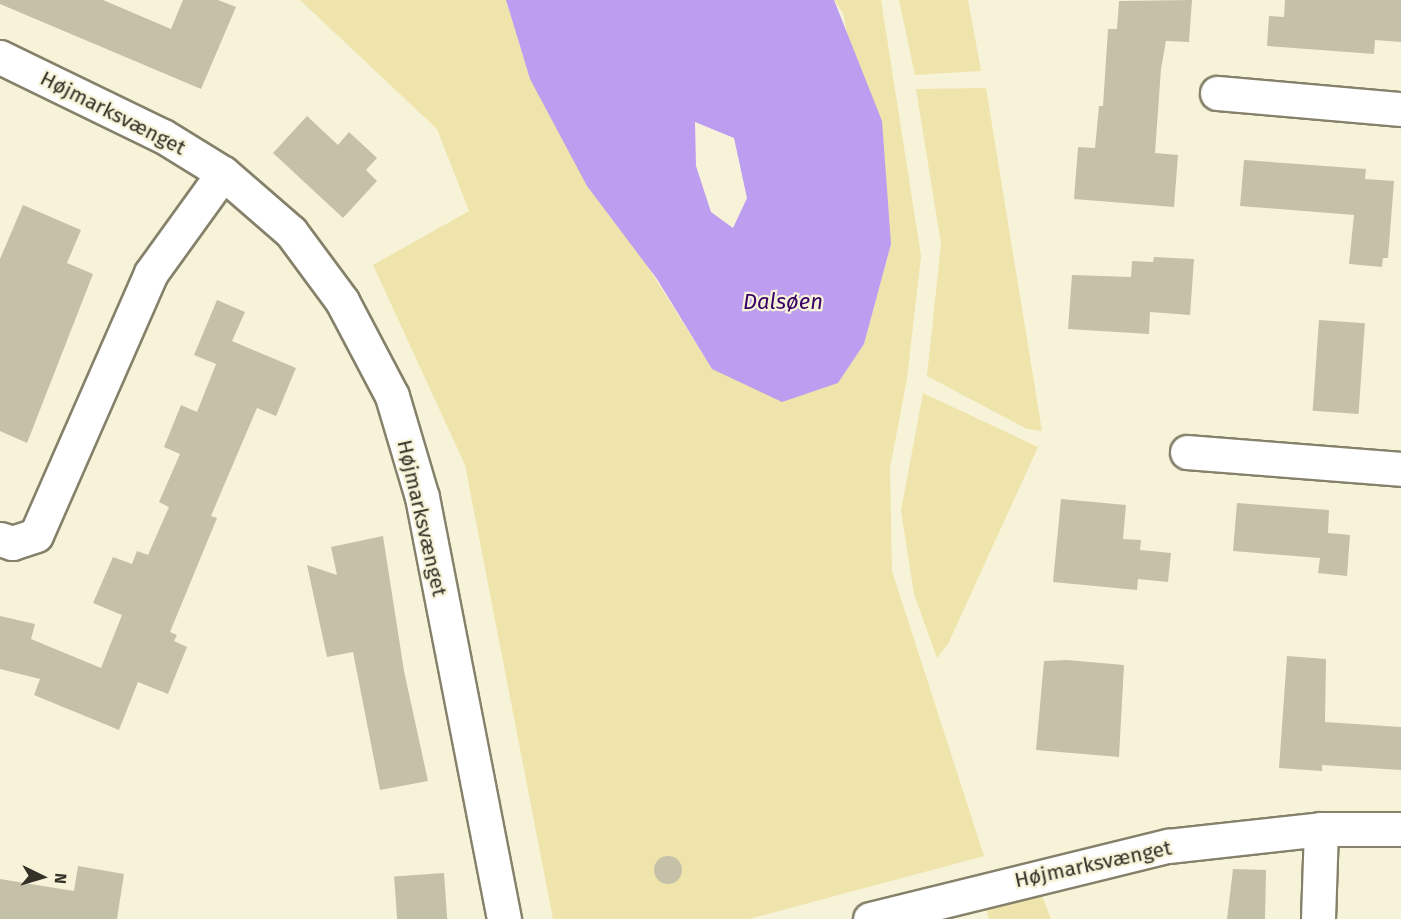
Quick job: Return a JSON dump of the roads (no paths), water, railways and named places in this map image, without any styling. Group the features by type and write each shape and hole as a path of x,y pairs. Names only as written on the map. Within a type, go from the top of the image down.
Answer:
{"street":[{"name":"Højmarksvænget","path":"0,57 163,136 224,173 297,241 342,301 392,396 422,497 504,919"},
{"path":"1217,93 1401,109"},
{"path":"0,539 12,543 36,535 151,273 224,173"},
{"path":"1187,452 1401,469"},
{"name":"Højmarksvænget","path":"870,919 1168,846 1320,829 1401,829"},
{"path":"1318,919 1320,829"}],"water":[{"name":"Dalsøen","path":"506,0 834,0 882,121 891,244 864,344 838,383 782,402 712,369 657,279 587,186 530,79","holes":["695,122 734,138 747,198 733,228 711,212 696,166"]}]}
